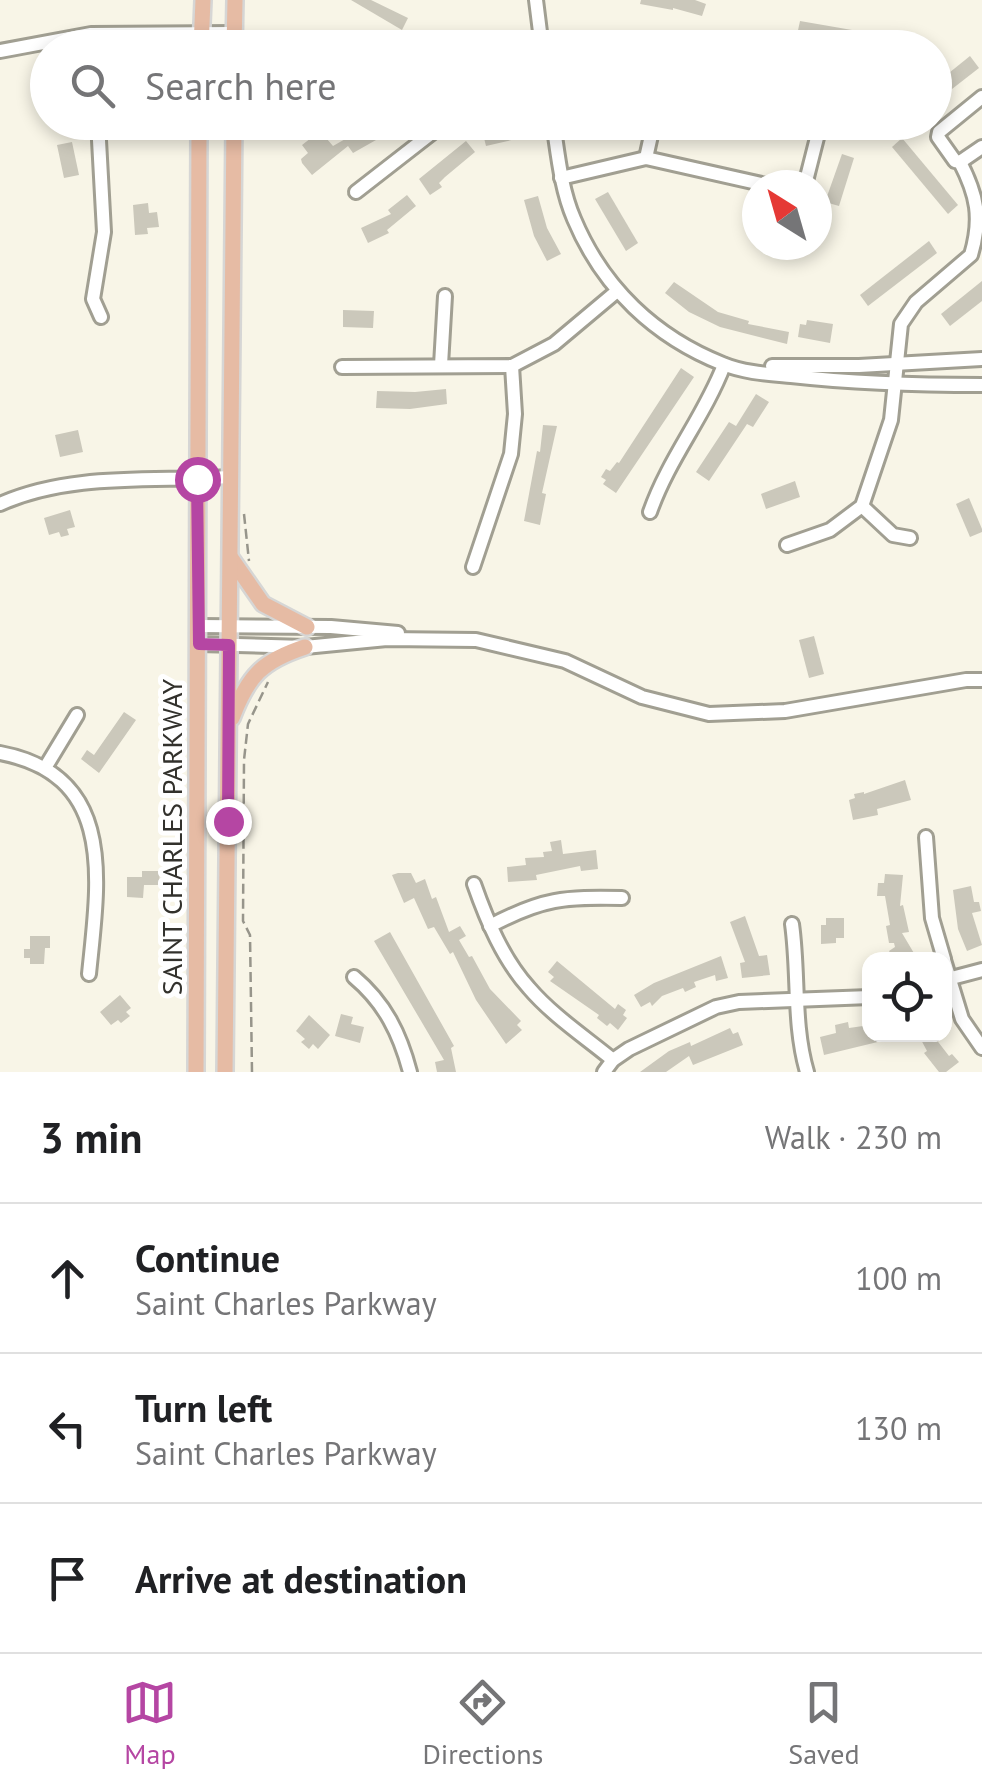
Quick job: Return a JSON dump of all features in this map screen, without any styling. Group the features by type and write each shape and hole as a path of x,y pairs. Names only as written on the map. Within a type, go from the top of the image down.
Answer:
{"main road":[{"path":"202,30 204,0"},
{"path":"234,30 235,0"},
{"name":"SAINT CHARLES PARKWAY","path":"196,1072 200,140"},
{"name":"SAINT CHARLES PARKWAY","path":"225,1072 234,140"},
{"path":"230,557 262,604 307,626"},
{"path":"228,727 254,674 280,656 305,646"}],"street":[{"path":"536,0 540,30"},
{"path":"0,52 30,48"},
{"path":"952,121 982,97"},
{"path":"99,140 104,218 93,298 100,317"},
{"path":"356,192 423,140"},
{"path":"556,140 561,178 574,220 616,292 656,326 724,365 744,371 896,383 982,385"},
{"path":"646,158 650,140"},
{"path":"808,170 816,140"},
{"path":"787,545 830,530 862,506 886,440 896,383 898,333 905,315 972,255 977,245 980,203 960,162 938,140"},
{"path":"960,162 982,147"},
{"path":"561,178 646,158 742,180"},
{"path":"342,367 512,366 554,344 616,292"},
{"path":"441,365 445,296"},
{"path":"724,365 818,368 982,359"},
{"path":"650,512 663,476 716,386 724,365"},
{"path":"473,567 513,441 512,366"},
{"path":"0,504 34,491 84,482 231,477"},
{"path":"862,506 893,535 910,538"},
{"path":"198,626 307,626 517,647 566,661 642,697 709,714 785,711 982,680"},
{"path":"199,644 305,646 435,638"},
{"path":"45,768 77,715"},
{"path":"0,754 45,768 70,788 85,810 91,828 97,910 89,974"},
{"path":"926,837 932,918 942,952"},
{"path":"474,884 490,926 518,976 609,1066 671,1026 716,1007 738,1002 862,997"},
{"path":"490,926 531,905 561,897 622,898"},
{"path":"792,924 800,1047 807,1072"},
{"path":"952,978 982,970"},
{"path":"354,978 384,1008 399,1036 410,1072"},
{"path":"952,992 962,1018 982,1048"}],"building":[{"path":"351,0 371,0 408,18 402,30"},
{"path":"641,0 695,0 706,4 702,16 640,4"},
{"path":"800,21 852,30 798,30"},
{"path":"970,56 979,68 952,89 952,70"},
{"path":"308,140 328,140 333,146 344,140 376,140 353,153 348,146 312,175 302,163 308,153 302,145"},
{"path":"484,140 512,140 486,146"},
{"path":"904,140 958,205 948,214 892,147"},
{"path":"466,141 475,152 430,195 419,179"},
{"path":"72,142 79,175 64,178 57,145"},
{"path":"842,154 854,158 839,206 832,204 832,182"},
{"path":"608,192 638,243 626,251 595,199"},
{"path":"407,195 416,206 387,230 389,233 368,243 361,228 391,214 388,210"},
{"path":"538,196 547,228 561,254 547,261 534,236 524,200"},
{"path":"148,203 149,213 157,212 159,227 147,228 148,234 135,235 133,205"},
{"path":"929,241 937,253 868,306 860,295"},
{"path":"982,281 982,301 950,326 941,314"},
{"path":"674,282 718,312 749,321 748,324 789,332 787,344 720,327 689,312 665,293"},
{"path":"343,310 374,311 373,328 343,327"},
{"path":"807,320 833,324 830,343 798,337 800,324 806,325"},
{"path":"681,368 694,377 616,493 603,484 606,480 601,477 606,469 610,471 619,463"},
{"path":"446,389 447,404 376,408 377,391"},
{"path":"756,394 769,402 753,427 747,424 709,481 696,472 729,422 736,426"},
{"path":"543,425 557,426 542,493 546,494 540,525 524,521"},
{"path":"78,430 83,452 60,457 55,435"},
{"path":"795,481 800,497 766,509 761,494"},
{"path":"969,498 982,529 970,537 956,504"},
{"path":"70,510 75,527 67,529 69,535 49,535 44,518"},
{"path":"814,636 824,674 809,678 799,640"},
{"path":"124,712 136,720 99,773 81,759 87,750 94,755"},
{"path":"905,780 911,800 877,809 878,815 853,820 849,800 855,798 854,794"},
{"path":"561,840 563,854 596,850 598,869 581,871 580,866 536,875 537,880 508,882 507,867 526,865 525,858 544,857 543,852 552,851 550,842"},
{"path":"142,871 160,871 159,885 144,885 143,898 127,897 127,877 142,877"},
{"path":"411,873 416,883 425,879 449,932 460,926 466,936 459,940 469,957 472,956 490,989 521,1021 517,1025 522,1030 506,1044 476,1000 453,952 450,954 434,927 428,929 414,898 404,903 392,875"},
{"path":"885,874 903,875 900,906 903,905 909,932 902,933 913,952 889,951 895,947 889,943 885,896 877,896 878,883 884,883"},
{"path":"971,886 974,902 979,902 981,911 972,913 982,945 967,951 958,929 953,890"},
{"path":"745,916 759,956 767,955 770,975 742,978 740,963 745,962 730,922"},
{"path":"826,918 844,918 844,938 836,938 836,943 821,944 821,925 826,925"},
{"path":"390,932 454,1046 451,1048 456,1072 437,1072 435,1062 444,1060 374,941"},
{"path":"30,936 50,936 44,964 30,964 30,958 24,958 24,949 30,949"},
{"path":"721,956 728,978 716,981 715,975 694,982 696,987 662,996 652,1006 650,1002 641,1007 634,995 654,983"},
{"path":"557,961 615,1009 618,1004 626,1010 623,1015 627,1018 618,1030 610,1023 607,1026 597,1018 599,1015 550,981 554,977 548,972"},
{"path":"120,995 131,1008 126,1012 130,1016 111,1025 100,1012"},
{"path":"341,1014 353,1017 351,1024 364,1027 360,1043 335,1036"},
{"path":"309,1015 330,1035 318,1049 313,1044 309,1049 296,1031"},
{"path":"848,1022 849,1028 862,1026 862,1042 878,1042 824,1055 820,1037 836,1033 835,1025"},
{"path":"730,1028 733,1034 738,1032 743,1045 693,1065 689,1056 666,1072 640,1072 669,1051 690,1042 691,1046"},
{"path":"922,1042 938,1042 959,1062 946,1072 939,1072 924,1053 927,1051"}],"route":[{"path":"197,479 199,644 229,645 228,821"}]}
